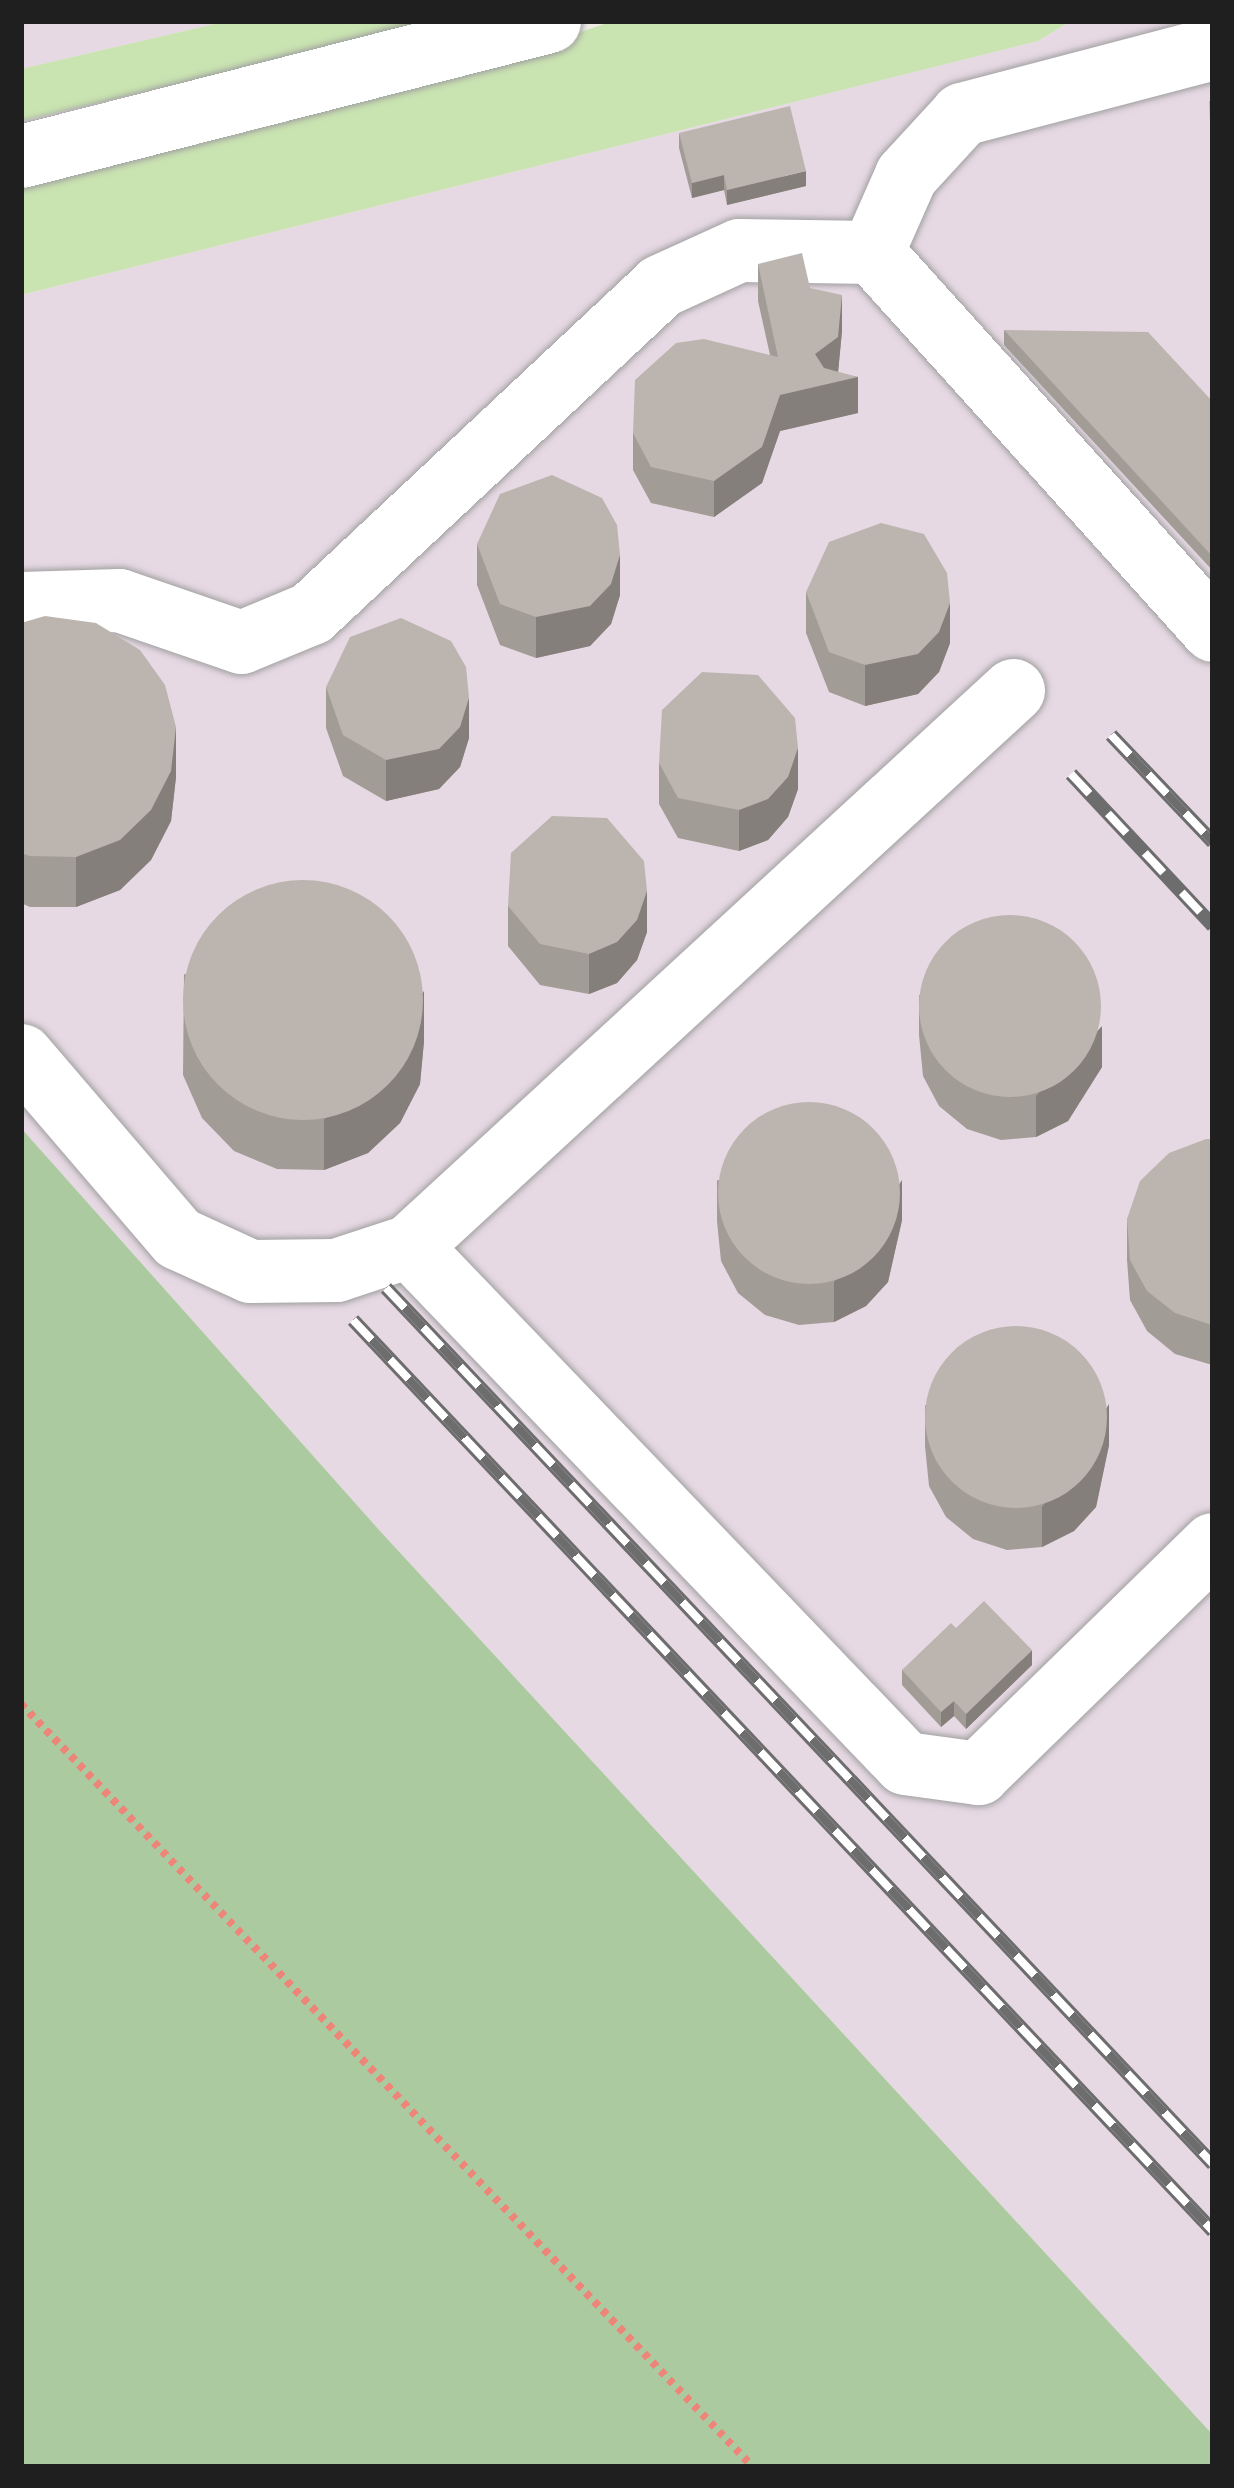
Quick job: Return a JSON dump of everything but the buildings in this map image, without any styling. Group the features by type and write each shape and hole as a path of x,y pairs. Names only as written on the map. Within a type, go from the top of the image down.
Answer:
{"lane":[{"path":"21,156 549,21"},
{"path":"872,252 906,175 962,114 1213,49"},
{"path":"21,603 119,600 241,642 311,613 660,286 739,250 872,252 1213,630"},
{"path":"21,1055 178,1238 250,1270 336,1270 409,1246 1013,690"},
{"path":"409,1246 904,1763 978,1774 1213,1544"}],"path":[{"path":"21,1704 754,2467"}],"shaded area":[{"path":"21,21 227,21 21,69"},
{"path":"1071,21 1213,21 1213,2435 380,1531 21,1128 21,295 1038,41"}],"green space":[{"path":"227,21 441,21 21,121 21,69"},
{"path":"613,21 1071,21 1038,41 21,295 21,182 516,54"},
{"path":"21,1128 380,1531 1213,2435 1213,2467 21,2467"}],"railway":[{"path":"1111,735 1213,842"},
{"path":"1071,774 1213,926"},
{"path":"386,1288 1213,2164"},
{"path":"353,1320 1213,2231"}]}
